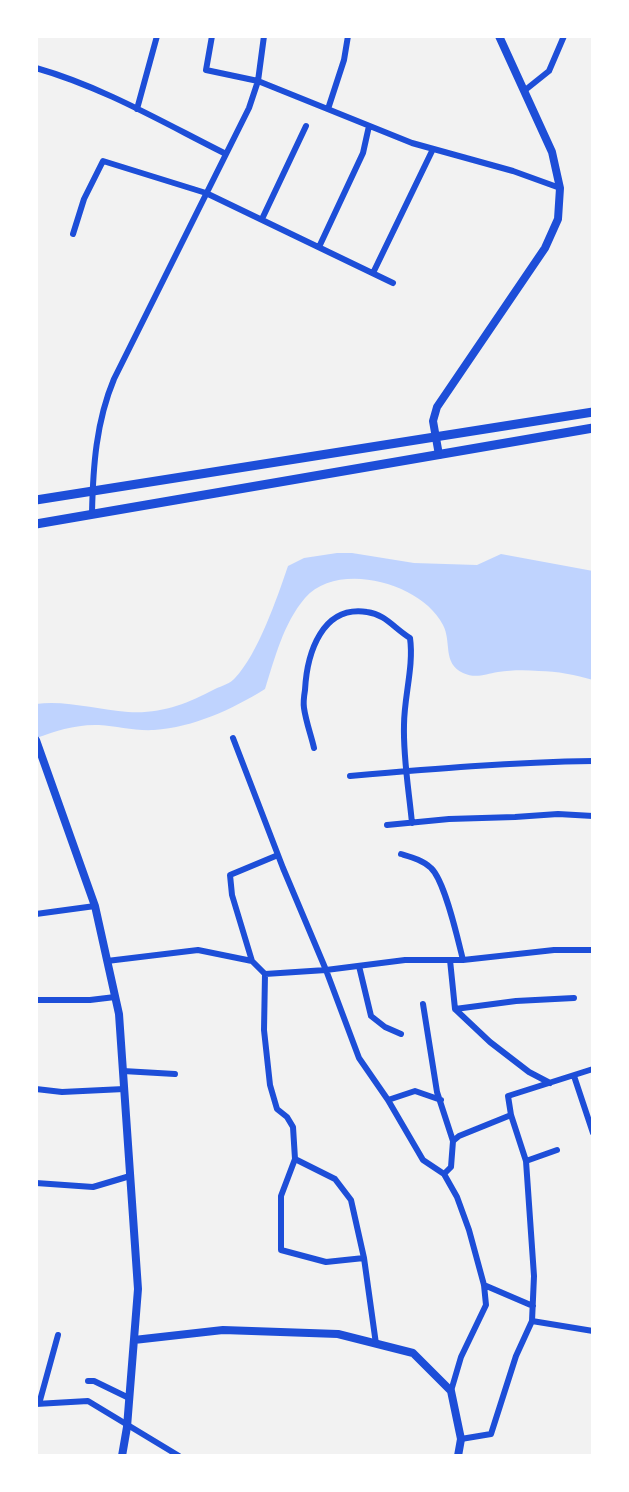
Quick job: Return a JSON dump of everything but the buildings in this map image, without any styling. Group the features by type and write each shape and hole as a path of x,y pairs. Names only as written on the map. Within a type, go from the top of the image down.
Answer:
{"main road":[{"path":"36,500 593,411"},
{"path":"36,524 593,428"}],"street":[{"path":"137,109 157,36"},
{"path":"212,36 206,70 258,81 412,143 513,171 560,188"},
{"path":"92,513 94,455 105,401 249,108 258,81 264,36"},
{"path":"328,109 344,60 348,36"},
{"path":"439,455 433,421 437,407 544,248 558,219 560,188 552,152 499,36"},
{"path":"524,91 549,71 564,36"},
{"path":"36,68 64,76 137,109 226,154"},
{"path":"261,219 306,126"},
{"path":"319,247 363,153 369,126"},
{"path":"373,273 433,149"},
{"path":"73,234 84,199 103,161 207,193 393,283"},
{"path":"314,748 303,707 306,676 315,639 333,619 350,611 369,612 384,618 396,630 410,638 404,727 412,823"},
{"path":"233,738 359,1058 388,1100 423,1160 444,1174 457,1197 469,1230 484,1285 486,1305 461,1357 451,1391 461,1439 458,1456"},
{"path":"36,741 95,906 119,1014 138,1289 127,1427 122,1456"},
{"path":"350,776 406,770 550,762 593,762"},
{"path":"387,825 449,819 515,818 558,814 593,816"},
{"path":"401,854 417,859 432,868 446,897 463,960"},
{"path":"278,855 230,875 232,895 252,960 265,974 264,1030 270,1085 277,1109 287,1117 293,1127 296,1159 281,1196 280,1250 326,1262 364,1258"},
{"path":"36,914 95,906"},
{"path":"107,961 198,950 252,960"},
{"path":"265,974 326,970 405,960 463,960 554,950 593,950"},
{"path":"450,960 455,1009 490,1042 529,1072 550,1083"},
{"path":"359,966 371,1016 385,1027 401,1034"},
{"path":"36,1000 115,998"},
{"path":"455,1009 516,1001 574,998"},
{"path":"423,1004 438,1092 453,1141 451,1167 444,1174"},
{"path":"461,1439 491,1434 516,1356 532,1321 534,1276 526,1161 511,1115 508,1096 593,1069"},
{"path":"123,1071 175,1074"},
{"path":"574,1076 593,1133"},
{"path":"36,1089 62,1092 124,1089"},
{"path":"388,1100 415,1091 442,1100"},
{"path":"453,1141 459,1136 511,1115"},
{"path":"526,1161 557,1150"},
{"path":"296,1159 335,1179 351,1200 364,1258 376,1344"},
{"path":"36,1183 93,1187 130,1176"},
{"path":"484,1285 533,1306"},
{"path":"532,1321 593,1331"},
{"path":"134,1340 223,1330 338,1334 413,1353 451,1391"},
{"path":"58,1335 38,1404 88,1401 127,1427 179,1456"},
{"path":"88,1381 94,1381 129,1398"}],"water":[{"path":"352,553 414,563 477,565 501,554 593,571 593,680 546,671 524,670 468,675 456,669 452,664 443,625 432,610 417,598 399,588 378,582 358,579 338,580 320,587 305,598 297,608 285,630 265,689 239,704 198,721 169,728 147,730 91,725 66,728 36,738 36,704 71,704 128,712 163,710 194,699 231,681 243,668 259,640 288,566 304,558"}]}
